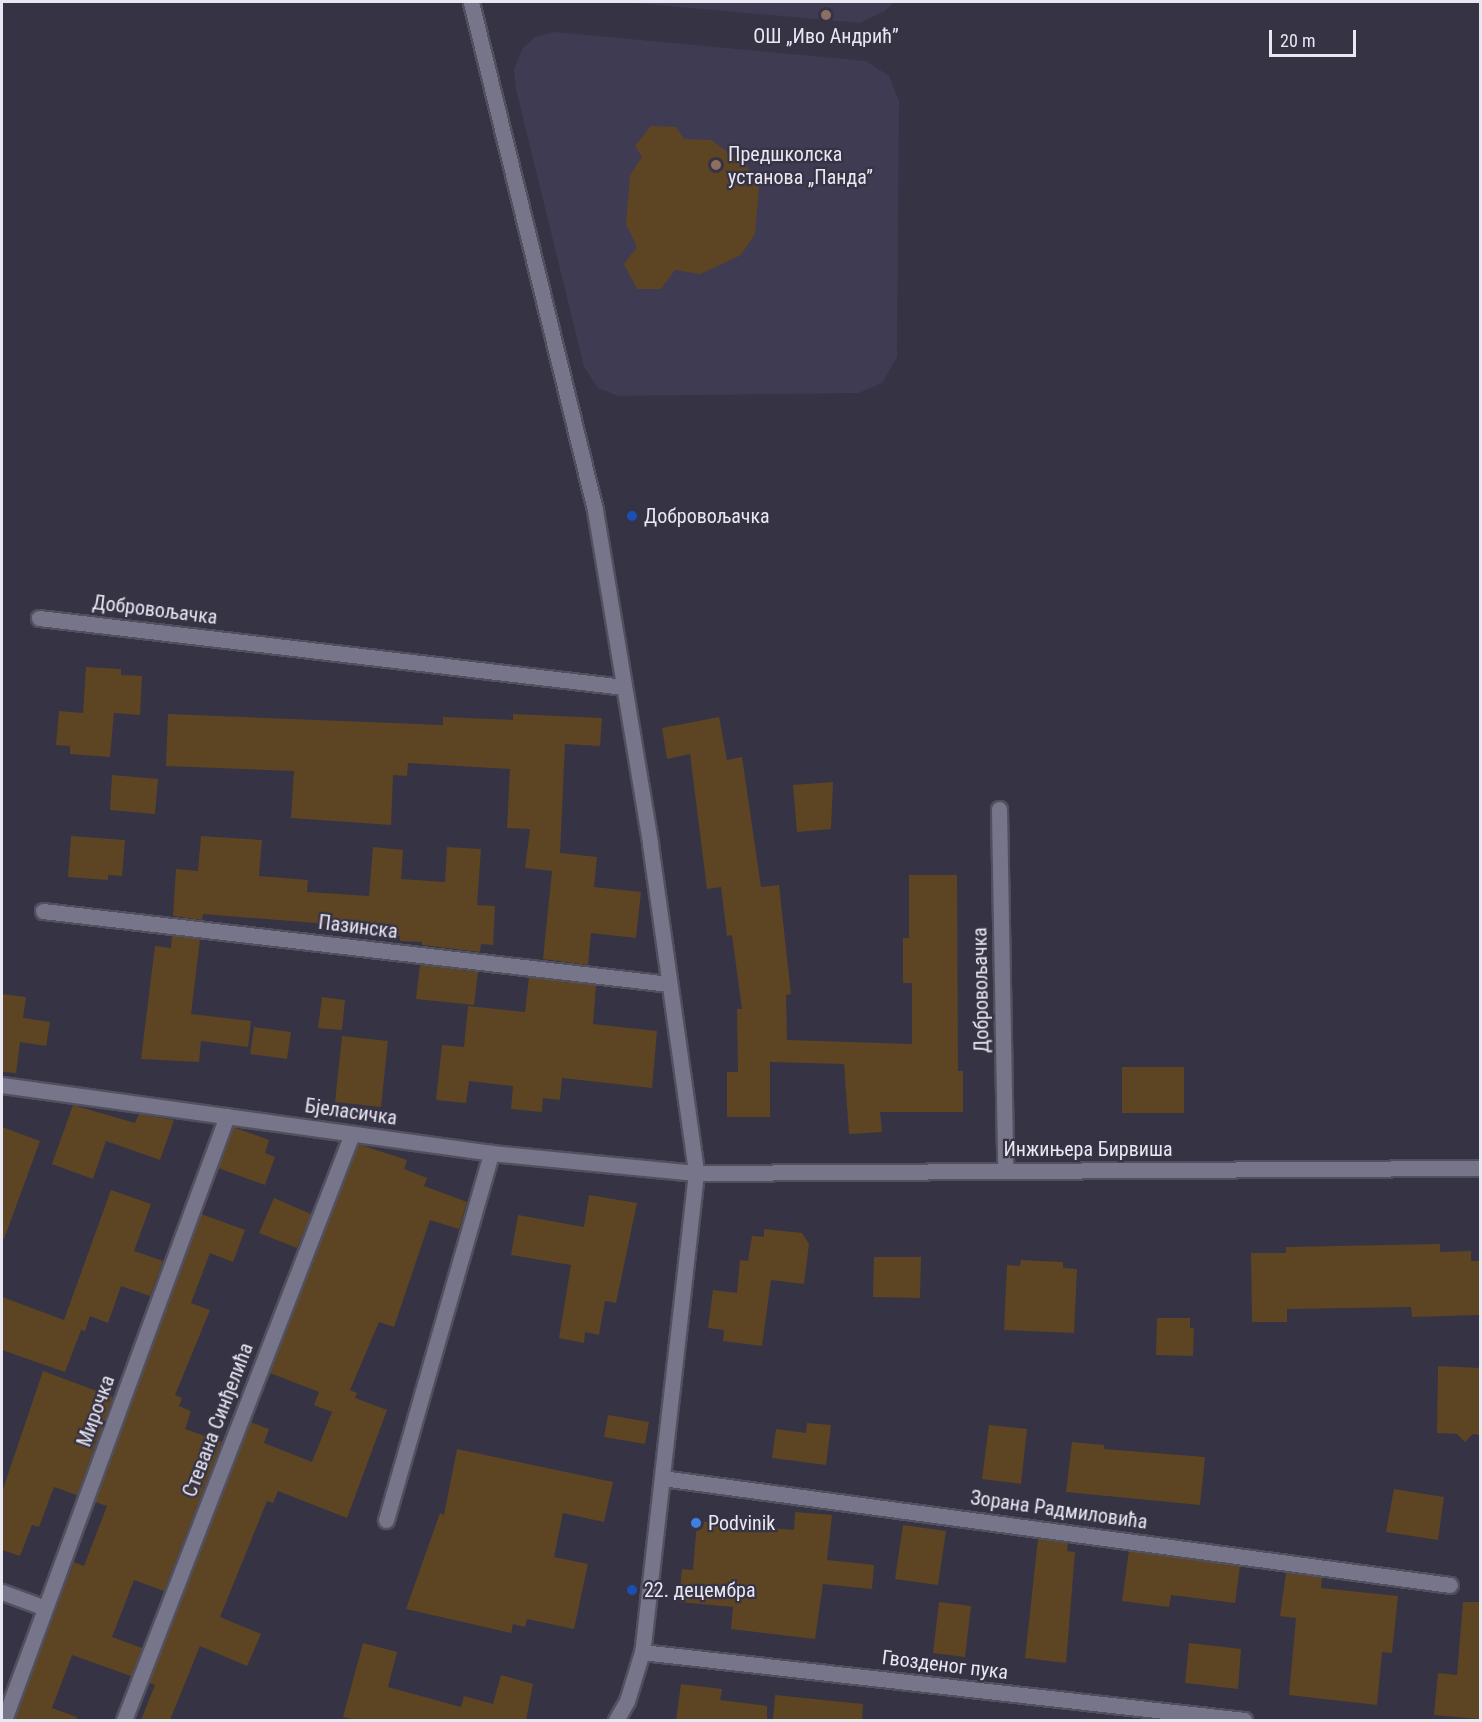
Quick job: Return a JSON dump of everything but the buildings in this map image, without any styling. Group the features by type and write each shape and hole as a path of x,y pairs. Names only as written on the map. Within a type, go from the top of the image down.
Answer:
{"street":[{"path":"471,2 595,510 624,687 696,1173 642,1652 627,1701 616,1720"},
{"name":"Добровољачка","path":"39,618 624,687"},
{"name":"Добровољачка","path":"999,809 1005,1170"},
{"name":"Пазинска","path":"43,911 669,984"},
{"name":"Бјеласичка","path":"2,1085 491,1153 696,1173"},
{"name":"Мирочка","path":"4,1720 227,1116"},
{"name":"Стевана Синђелића","path":"124,1720 352,1134"},
{"path":"386,1520 491,1153"},
{"name":"Инжињера Бирвиша","path":"696,1173 1480,1168"},
{"name":"Зорана Радмиловића","path":"662,1478 1450,1585"},
{"path":"2,1592 45,1608"},
{"name":"Гвозденог пука","path":"642,1652 1244,1720"}],"shaded area":[{"name":"ОШ „Иво Андрић”","path":"622,2 894,2 885,11 860,23"},
{"name":"Предшколска установа „Панда”","path":"555,32 866,61 889,76 899,101 897,357 882,383 858,393 618,396 598,388 584,367 516,89 514,69 523,48 535,37"}],"place":[{"name":"ОШ „Иво Андрић”","path":"826,15"},
{"name":"Предшколска установа „Панда”","path":"716,165"},
{"name":"Добровољачка","path":"632,516"},
{"name":"Podvinik","path":"696,1523"},
{"name":"22. децембра","path":"632,1590"}]}
